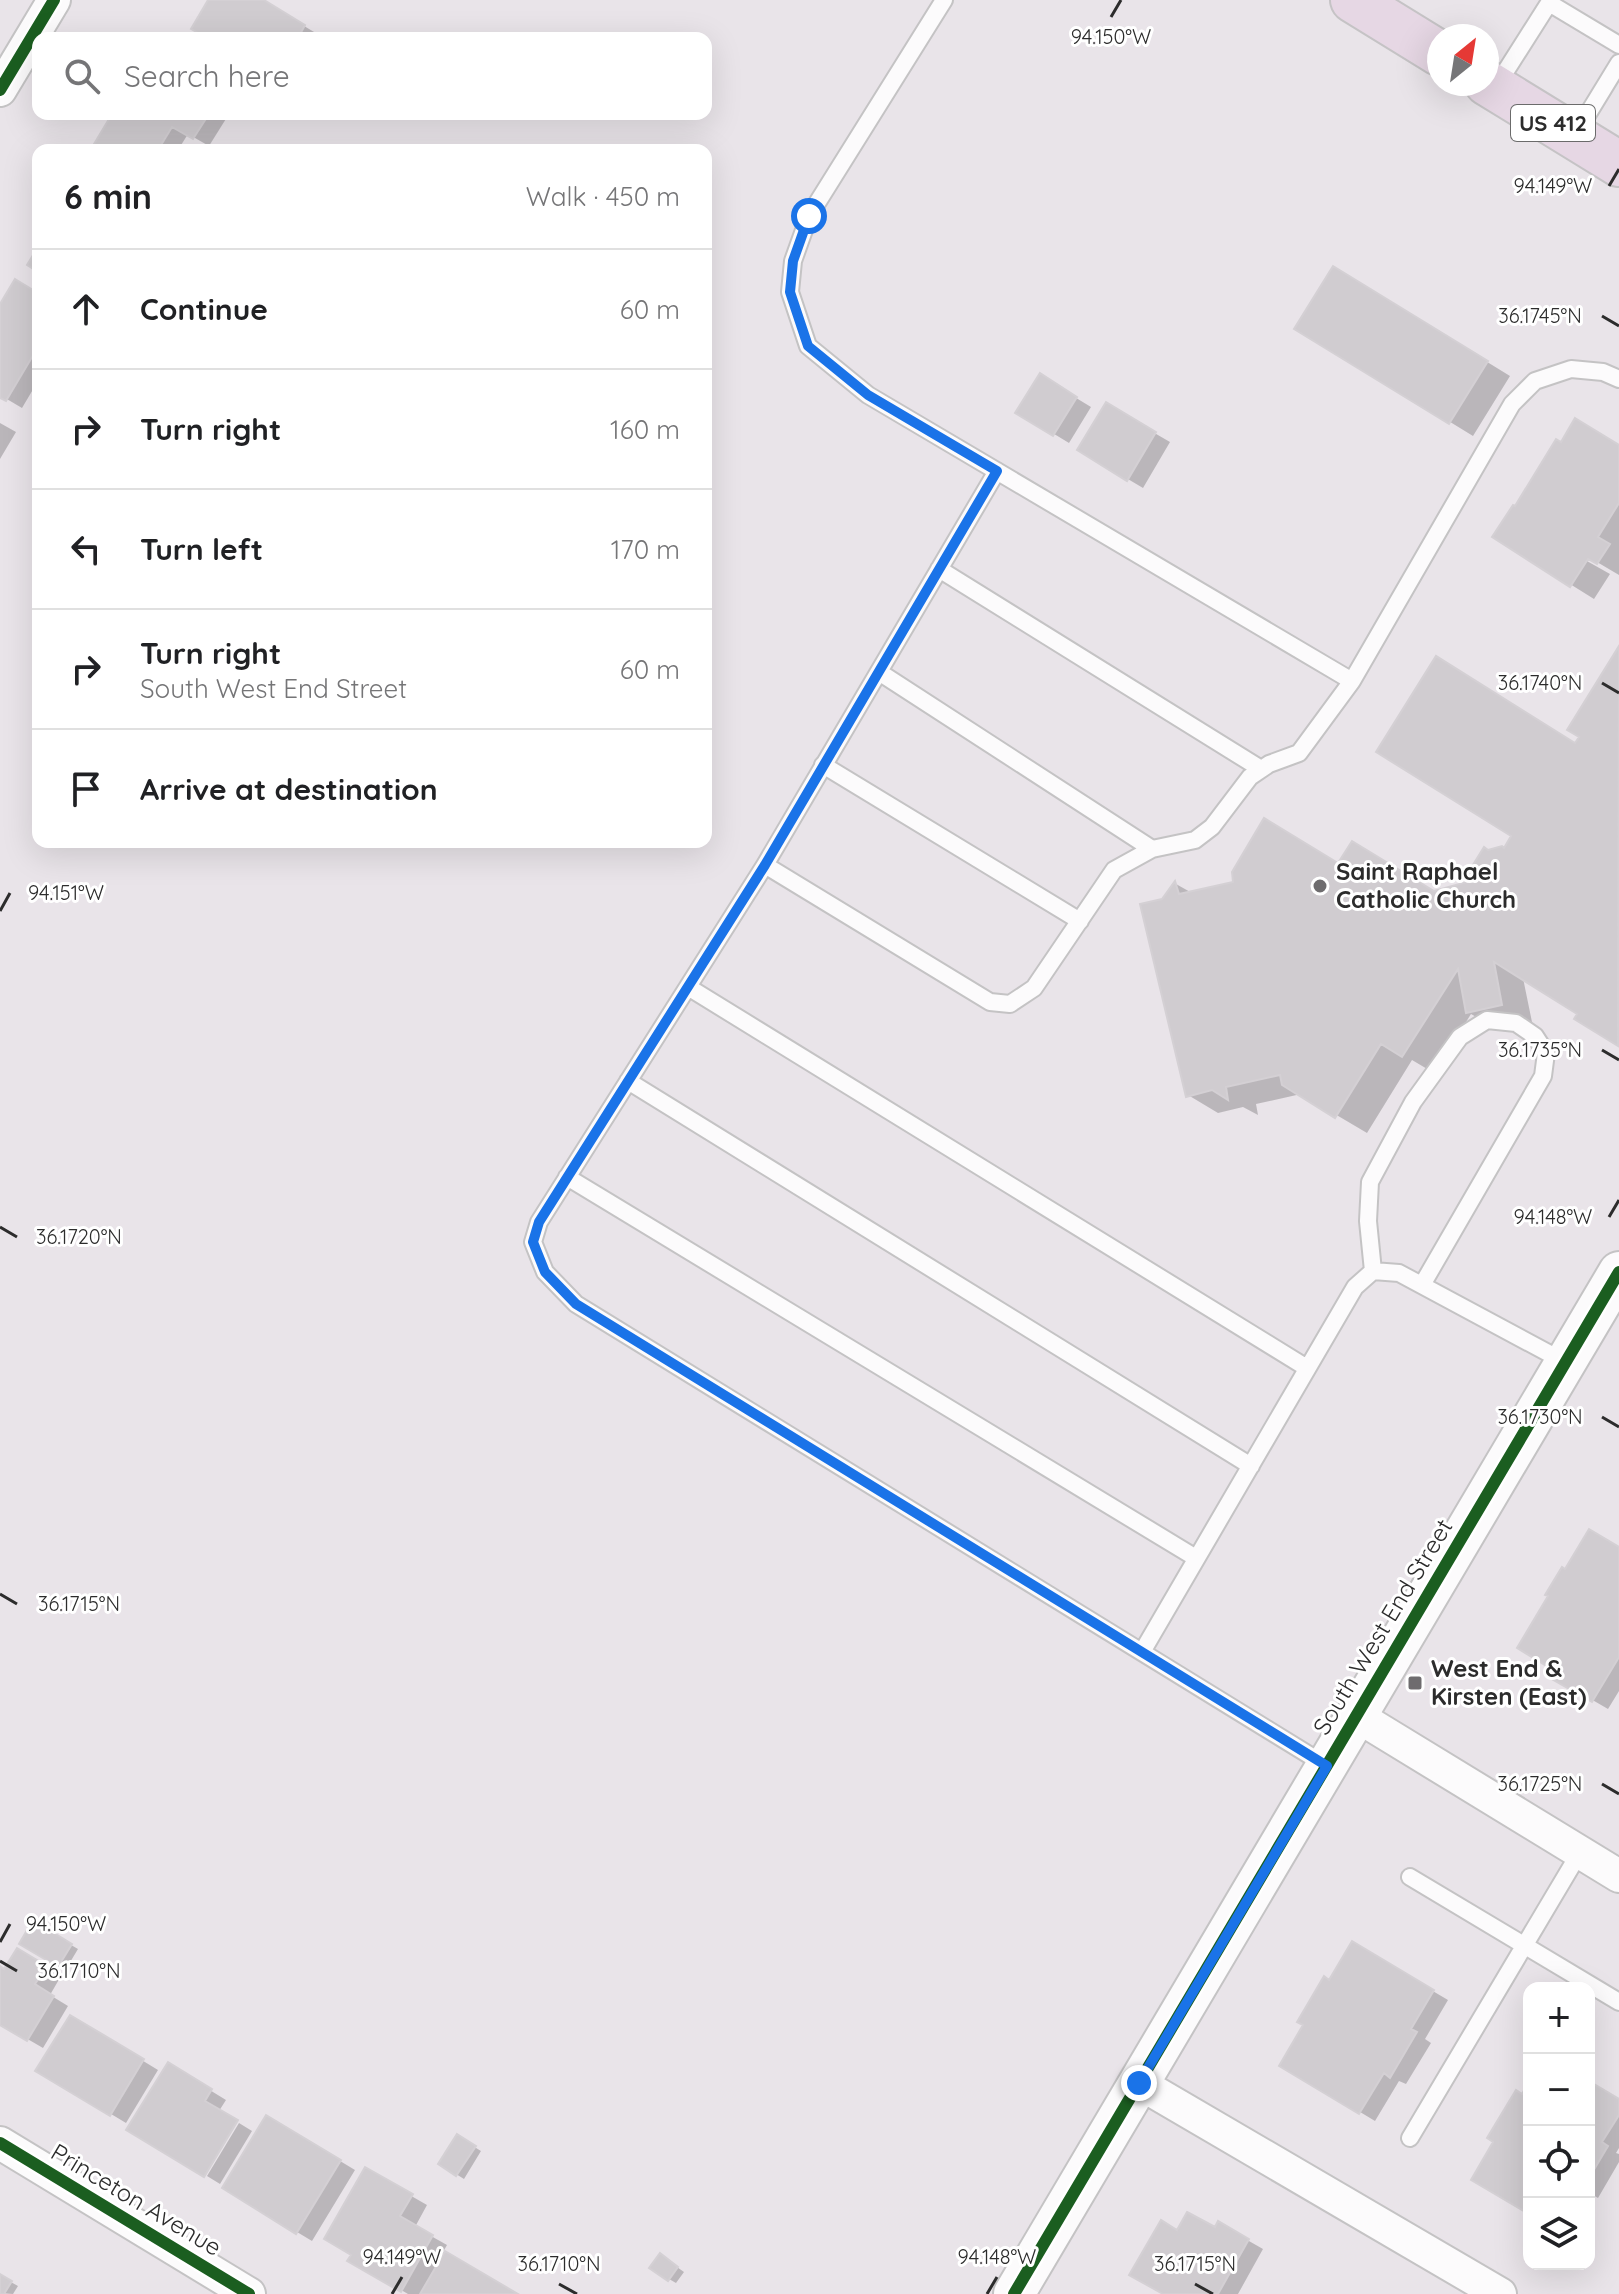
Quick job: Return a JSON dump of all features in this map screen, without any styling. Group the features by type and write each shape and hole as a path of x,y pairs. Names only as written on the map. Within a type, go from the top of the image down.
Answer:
{"highway":[{"path":"1353,0 1427,46"},
{"name":"US 412","path":"1499,90 1619,164"}],"street":[{"path":"35,32 54,0"},
{"path":"0,90 32,37"},
{"name":"South West End Street","path":"1014,2294 1619,1272"},
{"path":"1357,1716 1619,1876"},
{"path":"1139,2083 1500,2294"},
{"name":"Princeton Avenue","path":"0,2143 249,2294"}],"lane":[{"path":"944,0 809,216 793,261 790,292 808,346 868,395 1352,681"},
{"path":"1499,74 1550,2 1619,45"},
{"path":"1574,136 1619,63"},
{"path":"765,865 990,1002 1010,1004 1034,988 1114,870 1152,849 1195,840 1212,827 1250,777 1269,764 1299,753 1352,681 1512,404 1535,381 1571,369 1603,372 1619,379"},
{"path":"997,471 765,865 539,1222 533,1242 545,1272 576,1304 1327,1766"},
{"path":"939,569 1261,769"},
{"path":"879,672 1152,849"},
{"path":"823,765 1080,921"},
{"path":"688,987 1307,1368"},
{"path":"1373,1271 1368,1221 1370,1182 1413,1102 1460,1037 1487,1020 1516,1023 1535,1036 1546,1053 1543,1076 1422,1285"},
{"path":"628,1081 1251,1466"},
{"path":"567,1177 1196,1558"},
{"path":"1142,1652 1355,1287 1373,1271 1399,1273 1566,1362"},
{"path":"1410,2138 1580,1852"},
{"path":"1410,1877 1619,2002"}],"building":[{"path":"208,0 264,0 305,25 301,32 196,32 191,29"},
{"path":"108,120 205,120 193,139 172,127 162,144 94,144"},
{"path":"1333,266 1488,361 1449,424 1294,329"},
{"path":"15,279 32,289 32,357 6,401 0,398 0,304"},
{"path":"1040,373 1077,397 1053,436 1015,413"},
{"path":"1106,402 1156,432 1127,481 1077,450"},
{"path":"1575,418 1619,445 1619,503 1598,537 1610,544 1597,564 1588,559 1570,587 1492,537 1556,439 1561,442"},
{"name":"Saint Raphael Catholic Church","path":"1619,646 1618,1046 1574,1019 1577,1014 1494,962 1502,1005 1466,1013 1458,969 1402,1057 1381,1044 1335,1118 1282,1085 1280,1075 1226,1087 1228,1100 1212,1090 1186,1097 1140,904 1162,899 1175,881 1179,894 1233,882 1232,872 1264,818 1338,863 1352,841 1434,891 1478,879 1468,873 1484,847 1488,850 1504,848 1511,836 1376,752 1436,656 1575,743 1579,737 1567,730"},
{"path":"1589,1529 1619,1547 1619,1657 1592,1702 1548,1677 1553,1670 1517,1648 1548,1596 1545,1595"},
{"path":"33,1920 72,1944 58,1967 19,1944"},
{"path":"1352,1941 1434,1990 1411,2029 1417,2032 1390,2078 1384,2073 1359,2114 1279,2066 1303,2025 1297,2022 1324,1976 1329,1980"},
{"path":"17,1948 47,1966 35,1984 54,1996 27,2041 0,2025 0,1966 4,1969"},
{"path":"70,2015 144,2059 110,2116 35,2071"},
{"path":"168,2062 212,2089 205,2101 238,2120 204,2177 126,2130"},
{"path":"1595,2085 1619,2099 1619,2115 1602,2142 1608,2146 1595,2168"},
{"path":"1516,2090 1522,2094 1523,2210 1471,2180 1493,2142 1487,2138"},
{"path":"266,2115 341,2160 296,2234 222,2188"},
{"path":"457,2134 476,2146 456,2176 438,2164"},
{"path":"365,2167 413,2194 400,2216 433,2235 401,2292 347,2261 351,2255 324,2239"},
{"path":"1187,2212 1215,2227 1218,2221 1249,2239 1218,2294 1163,2294 1129,2275 1161,2220 1177,2230"},
{"path":"445,2251 518,2294 420,2294"},
{"path":"660,2253 678,2267 668,2281 649,2268"},
{"path":"0,2274 12,2281 4,2294 0,2294"}],"cycle path":[{"path":"35,32 54,0"},
{"path":"0,90 32,37"},
{"path":"1014,2294 1619,1272"},
{"path":"0,2143 249,2294"}],"place":[{"name":"Saint Raphael Catholic Church","path":"1320,886"},
{"name":"West End & Kirsten (East)","path":"1415,1683"}],"route":[{"path":"809,216 793,261 790,292 808,346 868,395 997,471 765,865 539,1222 533,1242 545,1272 576,1304 1327,1766 1139,2083"}]}
